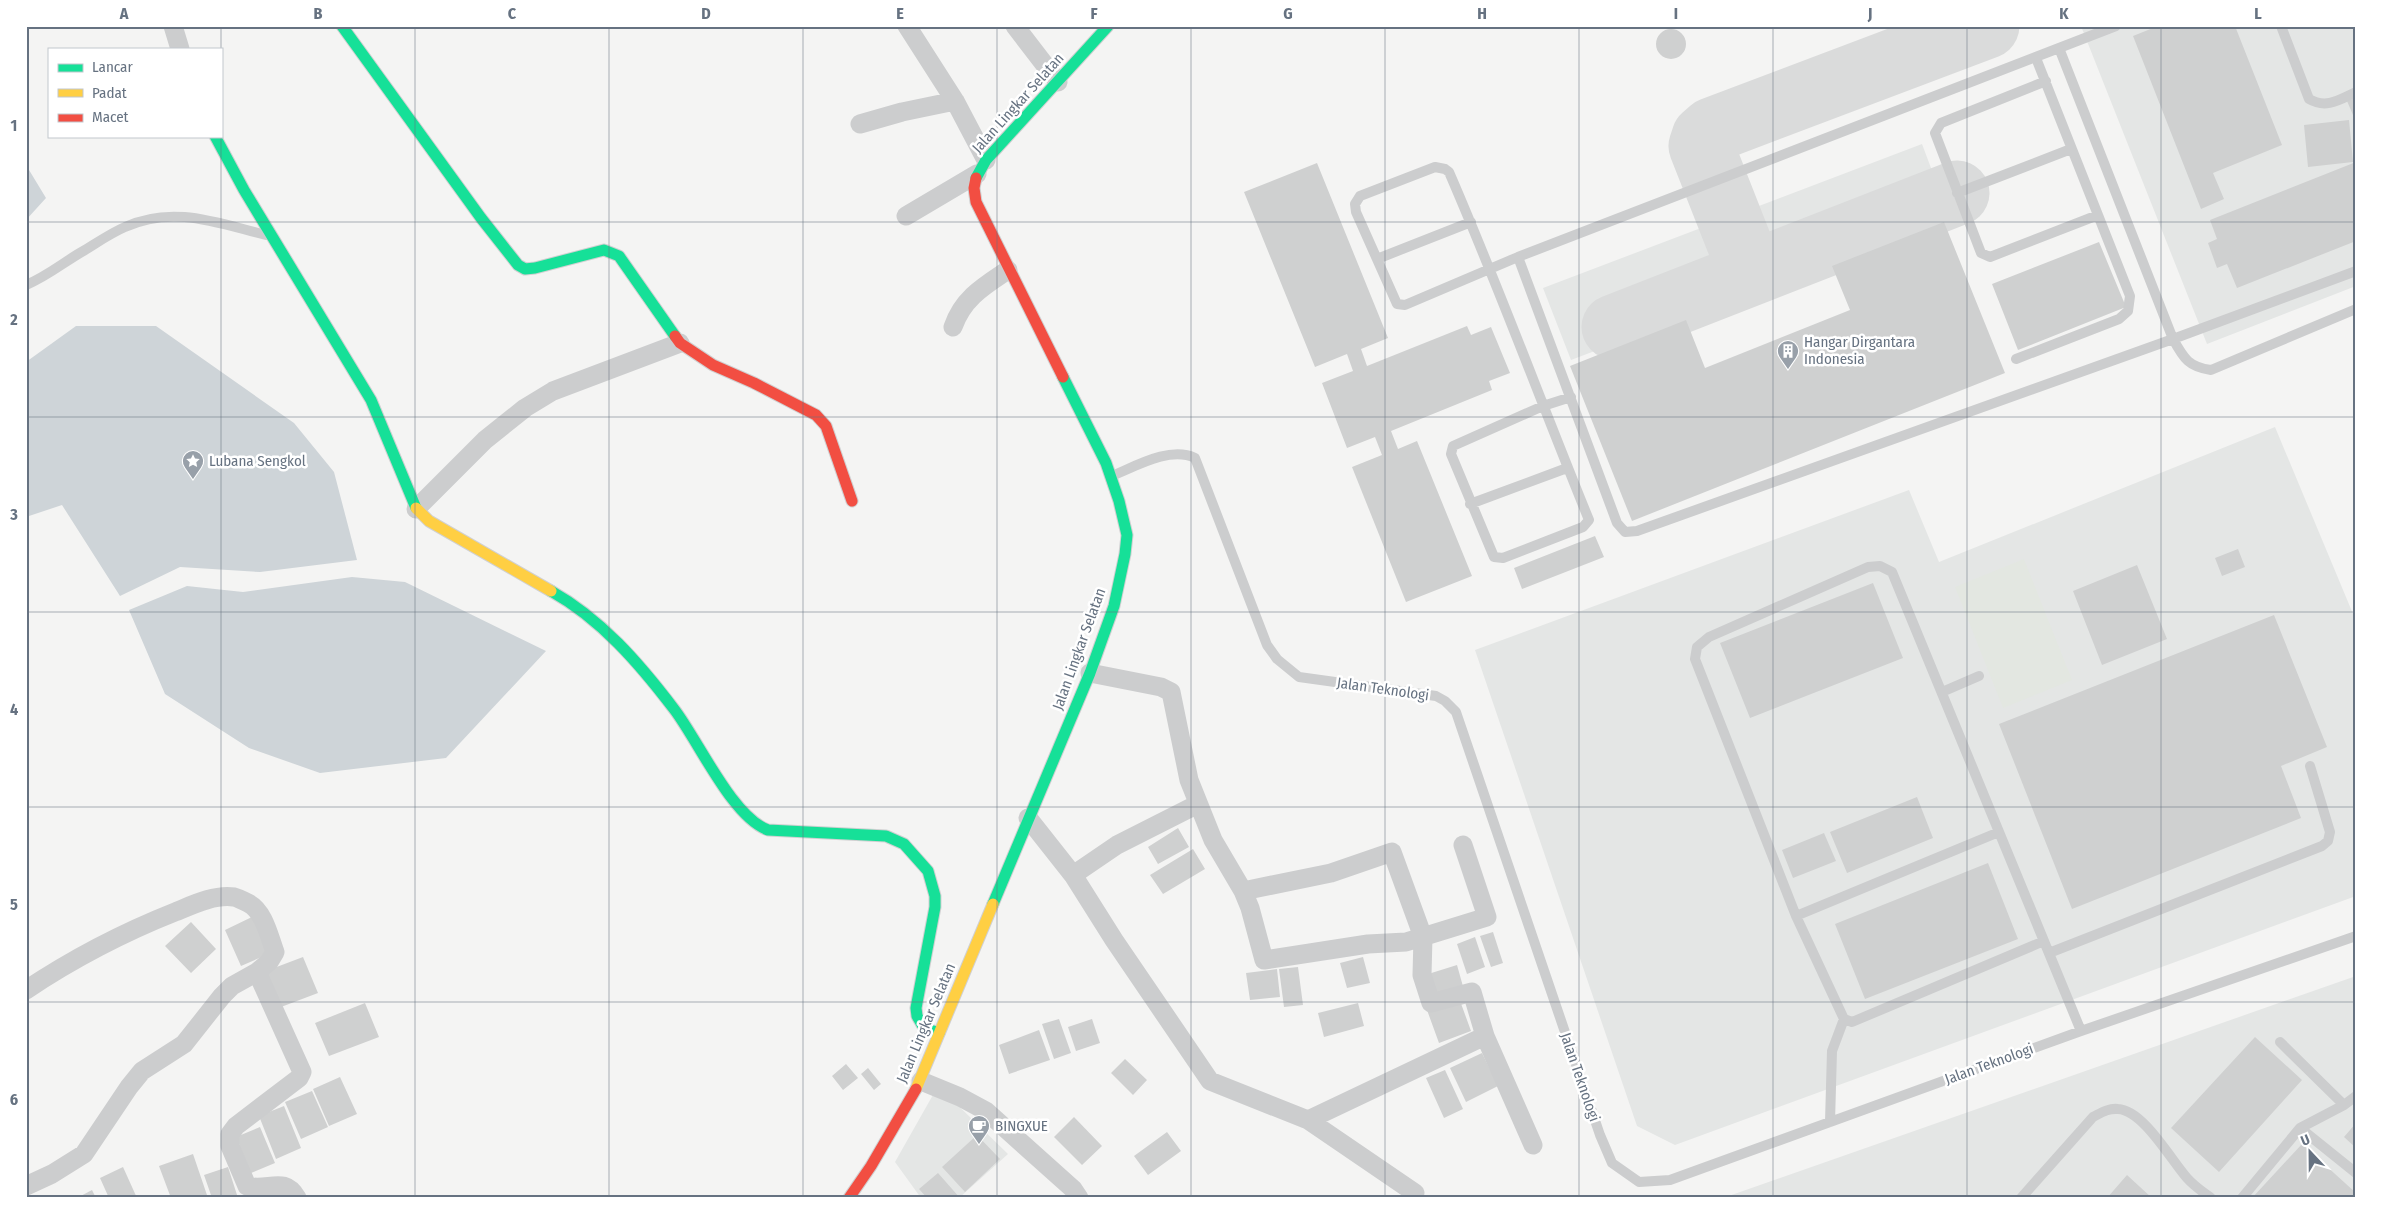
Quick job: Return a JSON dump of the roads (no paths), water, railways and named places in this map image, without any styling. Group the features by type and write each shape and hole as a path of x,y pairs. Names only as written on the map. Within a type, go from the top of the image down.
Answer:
{"street":[{"path":"173,26 180,48"},
{"path":"342,26 481,218 518,265 525,269 535,268 604,250 619,256 680,343 713,365 762,386 816,414 826,426 852,501"},
{"path":"906,216 981,167 955,101 908,26"},
{"path":"1014,26 1058,82"},
{"name":"Jalan Lingkar Selatan","path":"849,1198 871,1166 921,1081 1028,818 1090,673 1114,606 1127,535 1111,476 1008,270 976,202 974,188 981,167 1108,26"},
{"path":"860,124 902,112 955,101"},
{"path":"217,138 244,190 371,400 416,509 429,521 465,543 564,598 614,637 674,709 739,808 757,826 768,830 886,836 904,844 928,871 936,896 933,923 916,1008 917,1016 924,1028 939,1033"},
{"path":"953,326 958,313 966,301 1008,270"},
{"path":"416,509 484,440 525,408 554,391 680,343"},
{"path":"1090,673 1160,687 1171,692 1189,780 1213,840 1243,891 1250,908 1264,960 1368,944 1393,944 1423,937 1487,917 1463,845"},
{"path":"1073,875 1117,845 1198,804"},
{"path":"1028,818 1073,875 1114,940 1210,1081 1308,1120 1415,1193"},
{"path":"1243,891 1331,873 1392,852 1423,937 1422,975 1431,1003 1472,992 1485,1036 1533,1145"},
{"path":"26,990 68,962 136,928 209,900 233,897 249,903 256,909 275,952 269,962 257,972 232,986 222,996 184,1044 142,1071 84,1154 59,1170 26,1186"},
{"path":"257,972 302,1072 299,1078 236,1126 230,1134 230,1146 247,1186 257,1189 283,1185 292,1188 298,1198"},
{"path":"1308,1120 1485,1036"},
{"path":"921,1081 960,1097 986,1111 1074,1188 1079,1198"}],"lane":[{"path":"1572,397 1543,406 1453,446 1451,454 1470,504 1494,557 1503,558 1583,527 1589,520 1567,468 1543,406 1490,268 1449,172 1435,167 1360,196 1355,204 1356,212 1397,304 1405,305 1490,268 1518,257 2116,26"},
{"path":"2281,26 2309,99 2316,103 2327,105 2356,92"},
{"path":"2059,48 2173,340 2183,357 2196,368 2211,370 2356,309"},
{"path":"2016,359 2119,319 2128,311 2130,296 2036,58"},
{"path":"2046,82 1941,123 1935,133 1957,193 1981,253 1990,257 2098,215"},
{"path":"1957,193 2071,149"},
{"path":"26,286 42,279 82,251 125,227 159,217 178,215 198,218 274,238"},
{"path":"1377,260 1471,222"},
{"path":"1518,257 1572,397 1617,523 1625,532 1637,531 2173,340 2356,271"},
{"name":"Jalan Teknologi","path":"1111,476 1146,462 1179,453 1194,458 1267,645 1277,659 1300,677 1436,696 1445,701 1456,712 1596,1126 1612,1163 1639,1182 1670,1180 2081,1031 2356,936"},
{"path":"1470,504 1567,468"},
{"path":"2044,940 1852,1022 1844,1019 1796,916 1695,659 1697,647 1709,637 1868,567 1880,566 1892,572 1942,692 1999,832 2044,940 2081,1031"},
{"path":"1942,692 1979,676"},
{"path":"2049,953 2322,846 2328,841 2330,832 2310,766"},
{"path":"1796,916 1999,832"},
{"path":"1830,1122 1832,1051 1844,1019"},
{"path":"2280,1042 2344,1105"},
{"path":"2242,1198 2300,1128 2344,1105 2356,1096"},
{"path":"2020,1198 2093,1118 2105,1110 2119,1109 2130,1112 2142,1121 2189,1180 2211,1198"},
{"path":"2300,1128 2356,1173"}],"place":[{"name":"Hangar Dirgantara Indonesia","path":"1788,370"},
{"name":"Lubana Sengkol","path":"193,480"},
{"name":"BINGXUE","path":"979,1145"}]}
